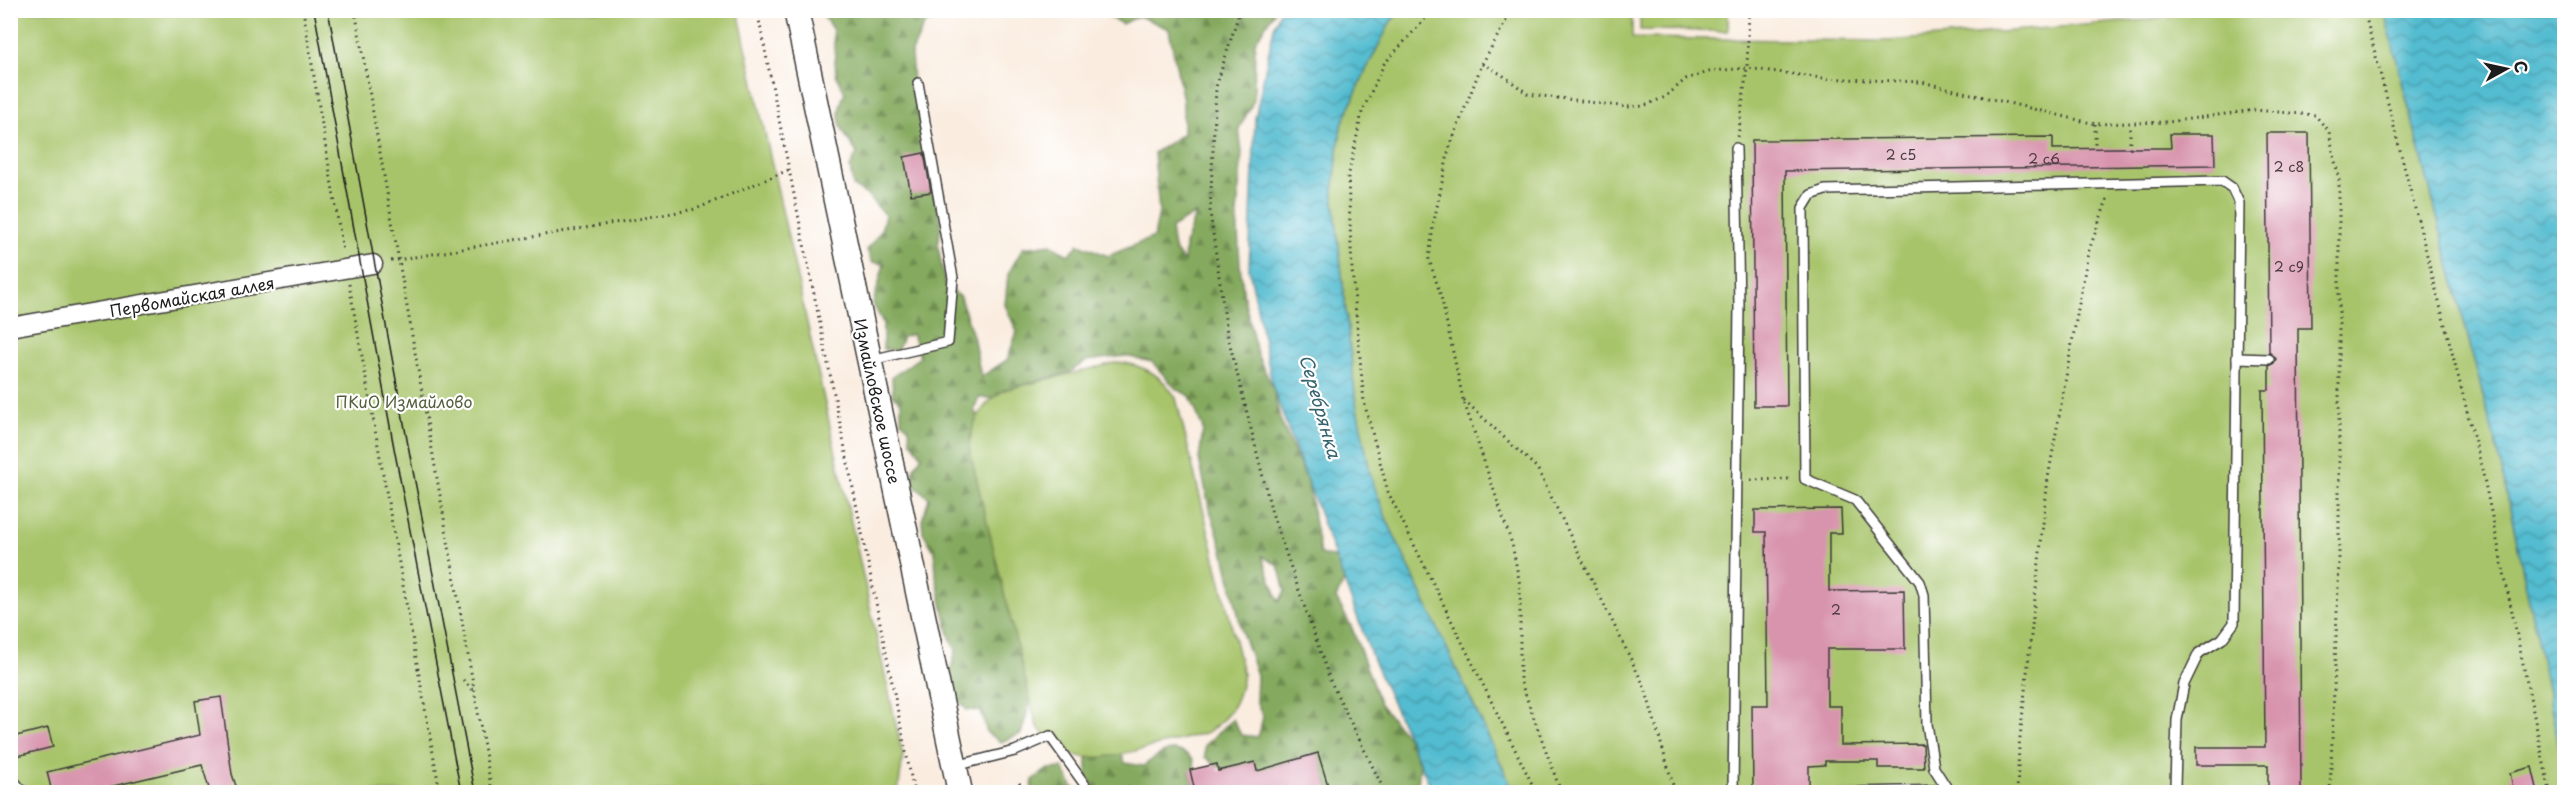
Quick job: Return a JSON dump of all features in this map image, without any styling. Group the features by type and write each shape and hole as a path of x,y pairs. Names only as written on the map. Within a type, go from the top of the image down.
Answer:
{"main road":[{"name":"Измайловское шоссе","path":"796,10 960,792"}],"street":[{"name":"Первомайская аллея","path":"10,327 373,264"}],"lane":[{"path":"869,361 948,342 953,278 918,83"},
{"path":"1733,792 1740,305 1736,148"},
{"path":"1950,791 1934,768 1927,724 1924,596 1920,582 1855,500 1805,479 1803,208 1811,195 1825,190 2222,182 2232,188 2240,203 2234,623 2222,639 2199,653 2184,684 2177,720 2175,786 2171,792"},
{"path":"2238,358 2269,359"},
{"path":"954,766 1015,751 1050,736 1090,792"},
{"path":"10,776 23,792"},
{"path":"1860,792 1950,791"}],"path":[{"path":"303,10 346,268 440,792"},
{"path":"354,10 492,792"},
{"path":"757,10 791,169 914,792"},
{"path":"1240,10 1216,87 1210,213 1227,333 1272,513 1330,680 1385,792"},
{"path":"1432,10 1384,64 1362,112 1348,178 1352,269 1364,402 1388,492 1536,792"},
{"path":"1512,10 1482,64 1449,149 1433,226 1429,259 1441,296 1463,399 1512,544 1520,585 1520,680 1561,792"},
{"path":"1736,148 1747,68 1749,10"},
{"path":"2364,10 2482,469 2550,792"},
{"path":"1482,64 1501,74 1528,94 1627,107 1644,106 1665,97 1686,79 1712,71 1747,68 1822,78 1922,82 2095,124 2168,122 2254,110 2291,111 2315,115 2330,132 2339,180 2339,561 2330,792"},
{"path":"2095,124 2095,148"},
{"path":"2130,124 2130,148"},
{"path":"373,264 696,209 791,169"},
{"path":"2017,792 2019,747 2048,478 2088,253 2113,184"},
{"path":"1463,399 1537,468 1645,688 1675,792"},
{"path":"1737,481 1805,479"},
{"path":"463,681 475,692"},
{"path":"1019,792 1020,783 1026,792"}],"green space":[{"path":"825,10 997,11 925,23 911,54 913,83 926,153 917,172 935,197 941,224 938,246 945,284 960,297 973,336 981,377 1007,360 1017,332 1005,305 1008,274 1023,248 1051,244 1068,255 1079,244 1108,256 1154,237 1159,212 1154,153 1183,134 1183,101 1169,29 1139,16 1122,24 1098,11 1275,11 1255,42 1254,100 1239,129 1242,152 1237,214 1244,298 1257,354 1273,388 1280,419 1308,483 1320,554 1336,558 1344,581 1336,598 1352,628 1380,704 1407,737 1420,765 1418,784 1430,792 1330,792 1317,753 1271,767 1278,792 1262,792 1255,762 1224,770 1205,757 1205,745 1233,719 1241,735 1258,737 1263,717 1256,700 1257,675 1243,635 1223,550 1209,507 1199,459 1203,429 1190,396 1176,389 1152,362 1125,356 1086,361 1070,372 1004,390 992,398 979,398 974,409 982,429 1031,700 1021,734 1001,742 987,733 981,711 967,710 950,689 951,668 956,650 949,635 936,577 935,553 923,532 922,520 929,498 913,484 913,469 922,456 910,440 909,428 901,421 901,402 893,396 892,377 920,357 912,334 903,337 897,351 883,349 883,323 873,304 884,264 872,262 867,250 881,231 885,215 868,196 853,186 850,167 857,153 840,124 839,110 845,93 836,74 833,30 824,17","holes":["1195,214 1185,245 1184,262 1174,249 1171,228","1262,556 1278,565 1285,591 1279,602"]},
{"name":"ПКиО Измайлово","path":"10,11 738,11 903,756 898,792 11,792"},
{"path":"1401,11 1632,11 1632,38 1889,41 2169,18 2179,11 2384,11 2501,465 2564,770 2564,792 1514,792 1386,518 1371,477 1356,403 1333,192 1341,127 1391,21"},
{"path":"1640,11 1728,11 1728,31 1640,30"},
{"path":"1118,362 1152,372 1165,383 1176,398 1243,673 1233,707 1208,732 1128,753 1084,757 1059,748 1036,724 969,448 972,430 979,415 996,395 1004,390"},
{"path":"1120,750 1125,763 1143,766 1168,751 1179,751 1186,754 1193,759 1195,769 1190,771 1195,792 1098,792 1087,777 1087,755"},
{"path":"1063,768 1072,786 1080,792 1031,792 1033,780 1048,769"}],"water":[{"name":"Серебрянка","path":"1280,11 1401,11 1391,21 1341,127 1333,192 1356,403 1371,477 1386,518 1514,792 1433,792 1375,665 1273,388 1249,268 1255,118 1274,27"},
{"path":"2384,11 2564,11 2564,770 2501,465"}],"building":[{"path":"2267,133 2309,133 2311,328 2298,328 2301,792 2268,792 2268,765 2196,765 2196,747 2265,747 2262,390 2269,390 2269,366 2276,359 2269,352"},
{"path":"2170,134 2214,134 2215,165 1785,171 1787,406 1754,406 1752,140 2053,137 2053,149 2171,148"},
{"path":"924,153 931,192 911,195 904,157"},
{"path":"1841,509 1842,533 1829,533 1829,591 1904,590 1905,649 1827,649 1827,706 1841,706 1841,745 1923,744 1924,768 1878,768 1878,761 1825,761 1825,765 1809,766 1809,792 1753,792 1752,705 1768,705 1766,532 1755,532 1755,510"},
{"path":"221,697 232,774 238,792 210,792 202,765 88,792 52,792 47,772 200,735 195,701"},
{"path":"48,728 53,747 17,756 12,737"},
{"path":"1318,753 1330,792 1195,792 1190,770 1217,764 1218,771 1255,762 1257,771"},
{"path":"2532,767 2538,792 2514,792 2510,773"}],"tram line":[{"path":"314,10 394,448 461,792"},
{"path":"328,10 475,792"}]}
